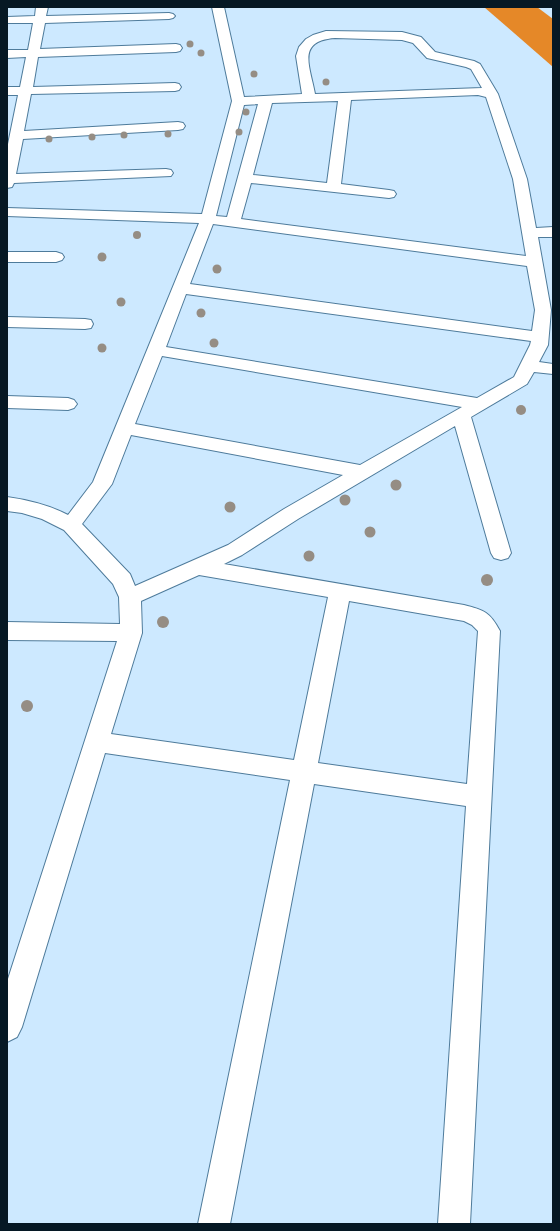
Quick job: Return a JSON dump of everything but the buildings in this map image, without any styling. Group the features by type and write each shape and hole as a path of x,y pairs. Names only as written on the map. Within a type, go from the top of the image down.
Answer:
{"street":[{"path":"72,525 102,484 208,219 238,101 218,7"},
{"path":"7,20 41,13 122,12 169,16"},
{"path":"41,13 26,90 14,132 7,181 166,173"},
{"path":"130,598 235,550 291,514 521,380 539,345 543,310 547,303 534,262 520,179 492,94 476,67 464,61 431,55 417,40 402,36 333,34 318,36 305,45 302,50 309,98"},
{"path":"7,54 176,48"},
{"path":"7,91 175,86"},
{"path":"238,101 478,91 492,94"},
{"path":"333,188 346,97"},
{"path":"234,222 266,100"},
{"path":"14,132 178,126"},
{"path":"245,178 389,194"},
{"path":"7,212 208,219 534,262"},
{"path":"529,233 553,232"},
{"path":"7,257 56,257"},
{"path":"180,288 540,337"},
{"path":"7,322 85,324"},
{"path":"155,350 480,404"},
{"path":"528,366 553,369"},
{"path":"7,402 68,404"},
{"path":"461,415 501,553"},
{"path":"124,428 363,472"},
{"path":"7,504 23,506 49,514 72,525 122,580 130,598 131,633 7,1027"},
{"path":"198,567 464,613 474,616 484,622 489,631 454,1224"},
{"path":"214,1224 340,592"},
{"path":"7,631 131,633"},
{"path":"96,742 479,797"}],"shaded area":[{"path":"484,7 537,7 553,19 553,67"}]}
